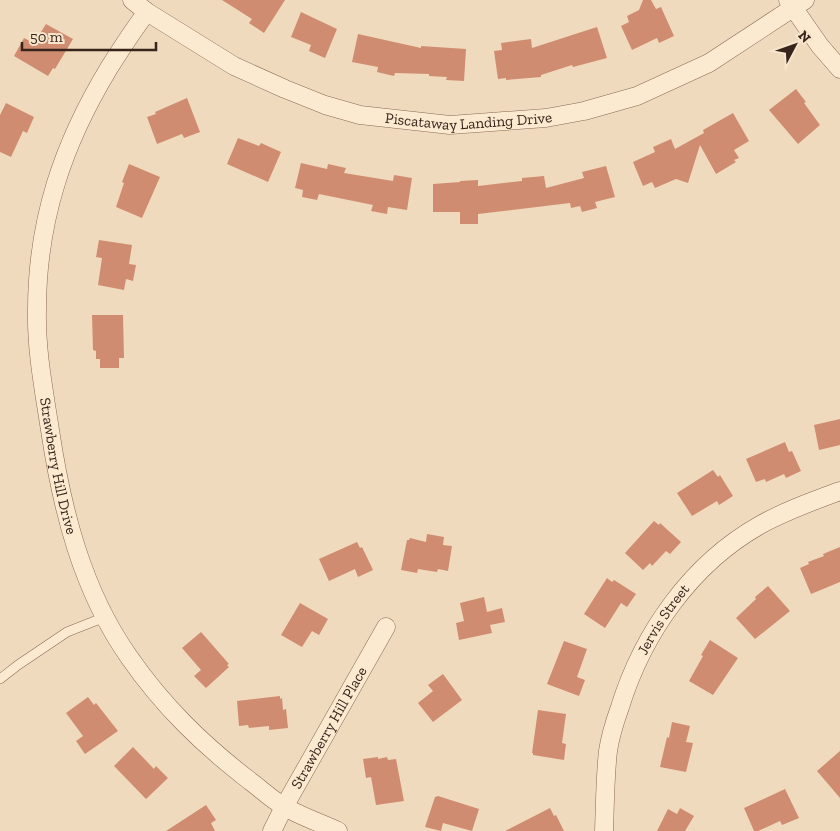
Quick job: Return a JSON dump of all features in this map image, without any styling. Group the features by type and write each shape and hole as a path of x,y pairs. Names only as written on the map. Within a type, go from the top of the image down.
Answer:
{"street":[{"name":"Piscataway Landing Drive","path":"132,0 147,12 234,66 284,89 325,105 360,115 450,125 546,118 584,111 637,96 709,63 795,3"},
{"path":"795,3 820,46 840,69"},
{"name":"Strawberry Hill Drive","path":"147,12 117,55 93,94 76,127 51,197 41,247 36,311 38,342 54,454 66,515 77,556 105,618 128,656 171,712 210,748 284,807 338,831"},
{"name":"Jervis Street","path":"604,831 608,750 617,716 627,684 638,660 669,606 712,560 736,541 760,525 802,505 840,491"},
{"name":"Strawberry Hill Place","path":"272,831 386,627"}],"lane":[{"path":"0,679 66,632 105,618"}],"building":[{"path":"222,0 285,0 264,33 249,23 252,19"},
{"path":"643,0 651,0 656,9 661,7 674,36 659,43 657,38 632,50 621,26 629,22 627,16 639,10"},
{"path":"301,12 337,29 325,58 309,51 311,45 291,37"},
{"path":"46,24 73,39 55,69 53,68 48,76 14,56 24,38 34,43"},
{"path":"597,27 607,58 573,67 572,65 541,75 541,77 498,79 494,51 502,50 501,43 531,39 532,48"},
{"path":"358,34 421,48 421,46 466,49 464,81 446,80 447,77 429,76 429,74 395,73 394,76 377,72 378,67 352,62"},
{"path":"796,89 820,125 798,144 769,110"},
{"path":"187,98 200,132 184,138 182,134 157,144 147,117"},
{"path":"6,103 34,117 27,133 23,131 11,157 0,152 0,115"},
{"path":"733,113 749,141 734,150 739,158 734,160 736,162 716,174 700,145 688,183 676,179 655,188 652,182 643,186 633,162 655,152 653,147 671,139 675,149 704,133 703,130"},
{"path":"238,138 259,146 261,143 281,152 268,182 227,164"},
{"path":"301,163 327,169 328,164 346,168 344,173 393,181 394,175 412,178 407,210 388,207 387,214 371,211 373,205 319,194 317,200 302,197 303,190 295,188"},
{"path":"129,164 160,177 142,218 116,207"},
{"path":"606,166 615,197 595,202 597,208 582,212 580,206 571,208 570,203 478,214 478,224 460,224 460,212 433,212 433,184 478,180 478,186 522,181 522,178 544,176 546,188 584,178 582,172"},
{"path":"99,240 132,245 129,264 136,265 133,281 126,279 124,290 98,285 102,258 96,257"},
{"path":"92,315 123,315 124,358 119,358 119,368 100,368 100,359 96,359 96,351 93,350"},
{"path":"840,419 840,445 819,450 814,425"},
{"path":"785,442 789,452 792,451 801,471 786,478 784,474 766,482 765,479 756,482 746,459"},
{"path":"713,470 718,477 720,475 733,496 719,505 717,501 692,516 677,493"},
{"path":"654,521 659,525 660,523 681,542 670,554 666,551 652,566 650,563 643,570 625,553"},
{"path":"427,534 444,537 443,545 452,546 448,571 438,569 437,572 418,569 417,573 401,570 407,540 410,538 426,542"},
{"path":"357,542 360,548 362,547 373,570 358,577 355,569 329,581 319,559"},
{"path":"840,547 840,582 811,594 800,568 809,564 808,562 824,556 823,554"},
{"path":"607,578 612,582 614,580 636,594 627,607 621,603 605,628 584,614"},
{"path":"768,586 790,611 755,639 736,618"},
{"path":"484,597 487,612 502,608 505,622 490,625 492,633 459,640 456,623 464,621 460,603"},
{"path":"300,603 328,619 319,635 312,631 302,647 281,635"},
{"path":"201,632 229,664 227,665 229,667 206,688 194,676 201,670 182,648"},
{"path":"710,640 738,658 713,695 689,681"},
{"path":"564,641 587,649 577,677 585,680 579,696 547,684"},
{"path":"443,674 462,700 433,722 418,703 433,691 428,685"},
{"path":"280,696 280,699 282,698 283,710 286,709 288,728 269,730 269,726 249,728 248,725 239,726 237,701"},
{"path":"88,697 94,705 96,703 118,731 85,754 76,741 83,736 66,713"},
{"path":"538,710 566,714 562,743 566,744 564,760 533,755"},
{"path":"672,722 690,726 686,742 693,743 686,772 660,767"},
{"path":"133,747 154,769 156,766 168,778 146,799 114,766"},
{"path":"840,751 840,798 817,771"},
{"path":"378,757 378,759 387,757 388,760 396,759 404,801 376,805 371,777 366,778 363,759"},
{"path":"785,789 799,818 782,825 780,821 754,831 744,808"},
{"path":"438,796 479,809 472,831 443,823 441,831 425,827 435,797"},
{"path":"206,805 216,820 211,823 215,831 166,831"},
{"path":"550,808 564,831 505,831"},
{"path":"680,808 694,816 685,831 657,831 668,809 677,814"}]}
